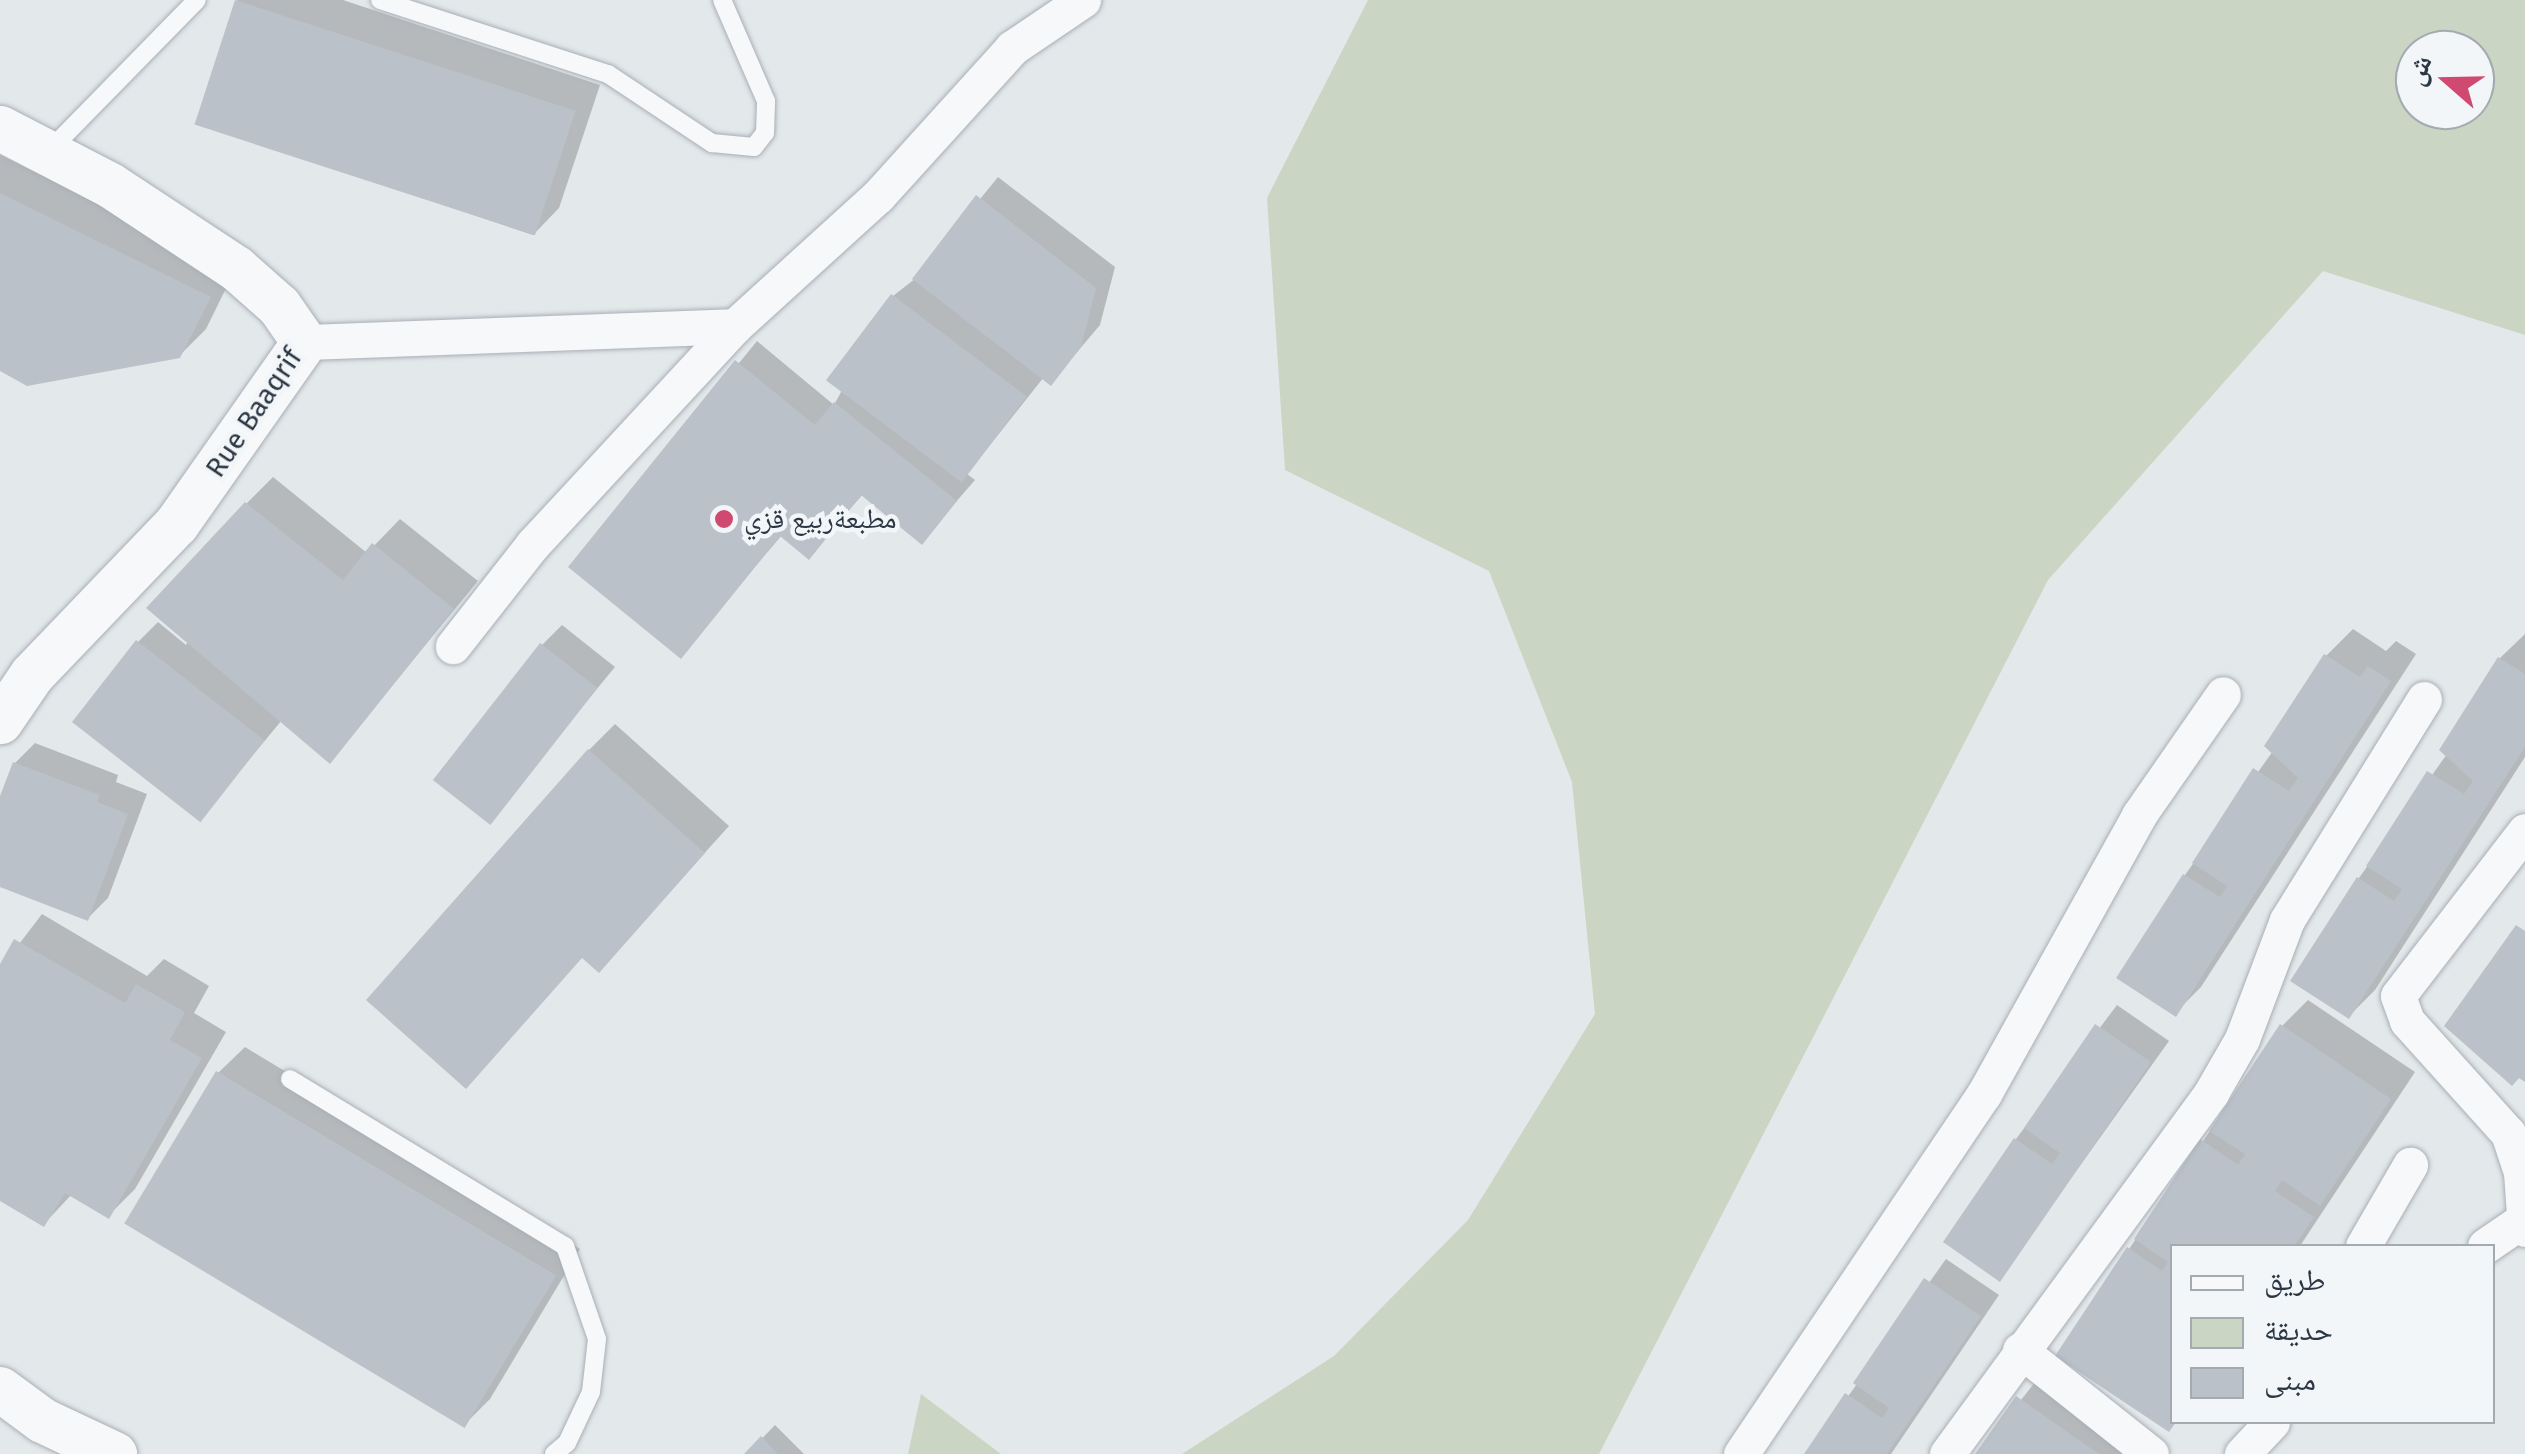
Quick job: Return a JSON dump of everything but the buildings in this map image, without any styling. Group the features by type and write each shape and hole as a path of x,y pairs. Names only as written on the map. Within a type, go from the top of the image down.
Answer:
{"street":[{"path":"453,646 533,544 736,326 878,196 1012,48 1083,0"},
{"name":"Rue Baaqrif","path":"0,128 110,185 236,268 280,306 304,342 176,524 32,674 0,722"},
{"path":"304,342 736,326"},
{"path":"1741,1454 1984,1094 2139,815 2222,694"},
{"path":"1947,1454 2212,1093 2242,1039 2287,920 2424,699"},
{"path":"2489,1244 2524,1225 2521,1172 2508,1133 2407,1021 2398,996 2525,831"},
{"path":"2364,1244 2410,1165"},
{"path":"2020,1350 2150,1454"},
{"path":"0,1389 42,1420 114,1454"},
{"path":"2250,1442 2270,1424"}],"lane":[{"path":"47,153 197,0"},
{"path":"380,0 608,74 712,143 754,147 765,133 766,101 722,0"},
{"path":"290,1079 565,1246 597,1340 592,1392 567,1443 554,1454"}],"green space":[{"path":"1368,0 2525,0 2525,335 2323,271 2048,580 1599,1454 1182,1454 1334,1356 1468,1220 1595,1014 1572,782 1489,571 1285,470 1267,198"},
{"path":"921,1394 1001,1454 908,1454"}],"place":[{"name":"مطبعةربيع قزي","path":"724,519"}]}
